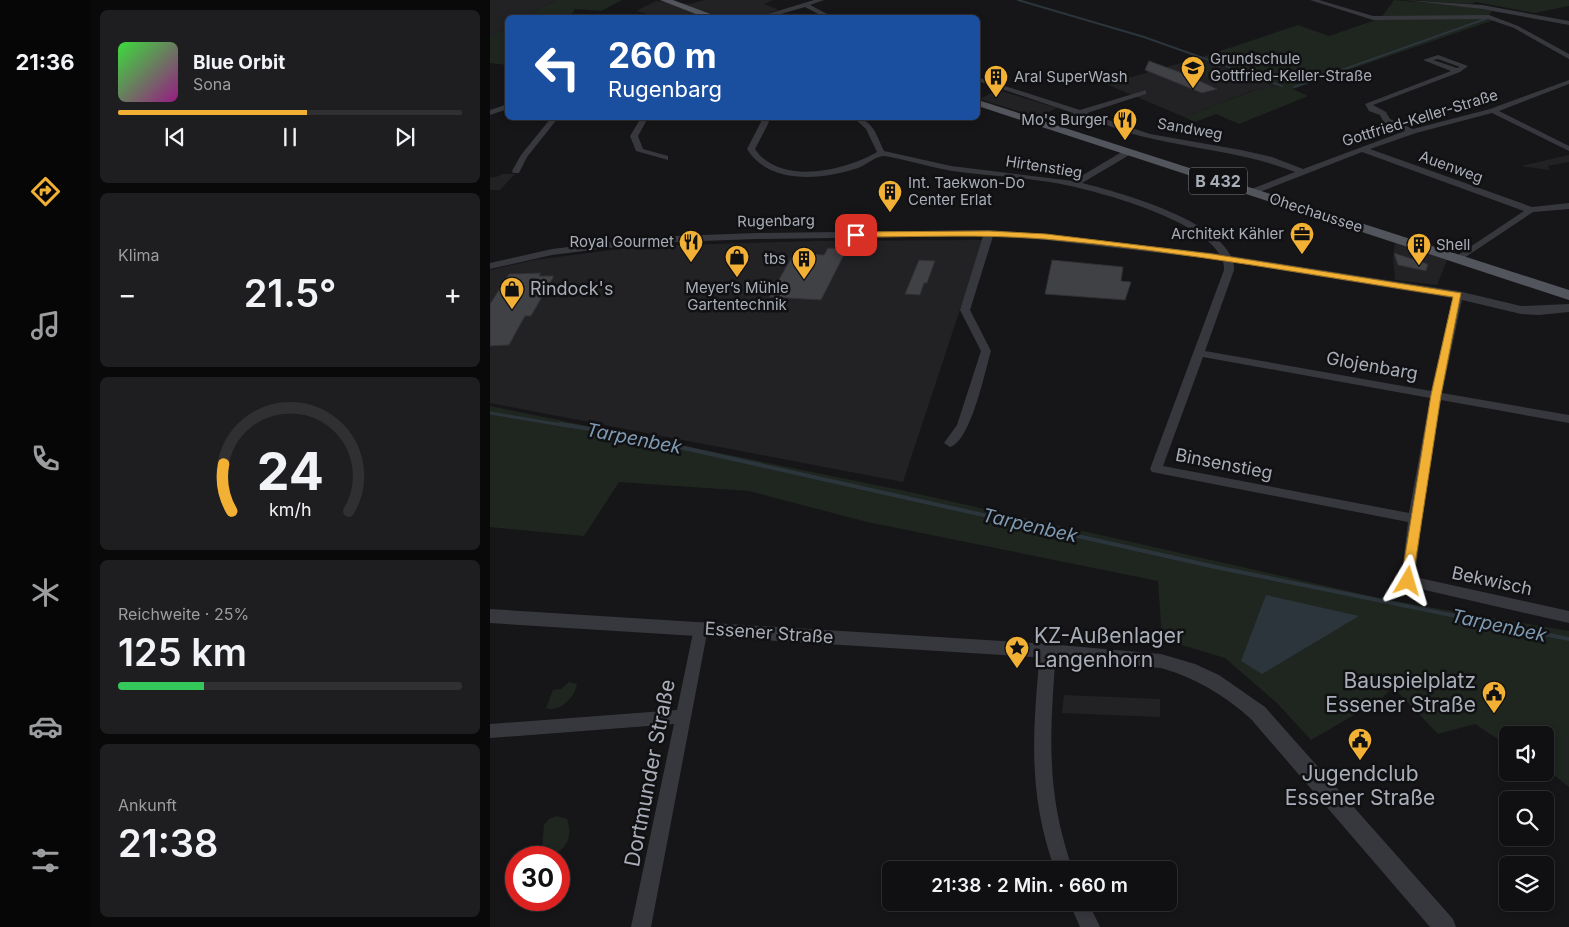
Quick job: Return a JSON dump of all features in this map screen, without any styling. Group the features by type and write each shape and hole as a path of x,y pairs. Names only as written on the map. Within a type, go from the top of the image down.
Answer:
{"main road":[{"path":"664,0 708,15"},
{"name":"Ohechaussee","path":"980,104 1569,295"}],"street":[{"path":"768,15 821,0"},
{"path":"1313,0 1373,18 1489,17 1516,27 1569,57"},
{"path":"1408,0 1482,7 1569,23"},
{"path":"804,4 826,15"},
{"path":"1413,132 1387,121 1383,114 1372,109 1369,104 1458,71"},
{"name":"Sandweg","path":"980,80 1076,114 1148,136 1241,152 1300,171"},
{"name":"Gottfried-Keller-Straße","path":"1252,192 1300,171 1362,149 1413,132 1493,112 1569,82"},
{"path":"1076,114 1143,92"},
{"path":"490,113 505,107"},
{"path":"1493,112 1569,149"},
{"path":"516,171 524,153 548,129 553,120"},
{"path":"643,120 634,136 640,151 665,158"},
{"path":"764,120 751,149 754,158 763,166 780,171 826,173 863,163 881,153 873,131 867,123 861,120"},
{"name":"Auenweg","path":"1362,149 1531,210"},
{"path":"1074,184 1128,152"},
{"name":"Hirtenstieg","path":"881,153 950,168 1074,184 1112,194 1183,220 1205,232 1219,244 1229,259"},
{"path":"1458,260 1531,210 1569,206"},
{"path":"950,443 963,426 986,351 965,310 989,233"},
{"name":"Rugenbarg","path":"490,266 552,252 655,240 750,236 989,233 1046,237 1229,259 1458,295 1521,310 1540,311 1569,308"},
{"name":"Binsenstieg","path":"1229,259 1229,270 1156,469 1415,519"},
{"path":"1415,519 1436,395 1458,295"},
{"name":"Glojenbarg","path":"1198,353 1569,419"},
{"name":"Bekwisch","path":"1415,519 1408,581 1569,617"},
{"name":"Essener Straße","path":"490,616 1048,651 1161,661 1199,673 1231,690 1258,713 1445,927"},
{"name":"Dortmunder Straße","path":"642,927 701,628"},
{"path":"1048,651 1041,747 1043,797 1055,847 1060,861"},
{"path":"490,731 684,716"},
{"path":"1082,911 1090,927"}],"shaded area":[{"path":"490,0 556,0 529,15 505,15 505,28 490,37"},
{"path":"556,0 622,0 601,11 575,9 571,15 529,15"},
{"path":"704,0 773,0 764,4 779,10 763,15 651,15 636,11 656,1 690,4"},
{"path":"1394,0 1465,6 1492,11 1487,17 1494,20 1293,89 1308,96 1239,124 1216,114 1195,122 1184,117 1255,90 1278,87 1199,58 1298,25 1329,36 1381,18"},
{"path":"1412,0 1569,0 1569,6 1534,13 1476,2 1470,4"},
{"path":"505,28 505,65 490,63 490,37"},
{"name":"Grundschule Gottfried-Keller-Straße","path":"1199,58 1280,88 1254,90 1184,117 1106,84"},
{"path":"1199,61 1230,74 1215,79 1184,66"},
{"path":"998,90 1057,108 1038,117 980,99"},
{"path":"1569,155 1569,162 1548,166 1550,170 1521,166"},
{"path":"502,174 515,174 500,190 490,190 490,178"},
{"path":"983,240 903,482 490,403 490,270 534,260 642,246 817,241"},
{"name":"Shell","path":"1395,243 1447,260 1437,285 1395,280 1393,258"},
{"path":"490,406 905,491 1388,600 1569,631 1569,787 1554,775 1554,726 1499,726 1499,740 1475,724 1438,734 1393,687 1380,700 1311,740 1277,703 1225,658 1162,639 1158,581 867,522 749,491 619,482 584,536 490,527"},
{"path":"1266,595 1359,616 1262,674 1241,661"},
{"path":"569,682 577,684 570,699 556,708 546,708 553,690 561,689"},
{"path":"1064,695 1160,699 1160,717 1062,713"},
{"path":"557,816 567,819 569,837 565,846 542,846 544,825 549,819"}],"building":[{"path":"1149,61 1217,89 1202,93 1145,70"},
{"name":"tbs","path":"828,248 847,249 821,300 769,297 794,253 824,255"},
{"path":"1394,253 1428,264 1426,271 1398,265"},
{"path":"919,260 935,261 927,283 924,283 920,295 905,294"},
{"path":"1052,260 1123,267 1121,281 1131,282 1125,300 1045,294"},
{"name":"Rindock's","path":"541,273 539,276 554,276 531,316 525,316 509,345 490,346 490,304 509,274"}],"waterway":[{"path":"1018,0 1144,37 1282,86"},
{"path":"1294,87 1488,18"},
{"name":"Tarpenbek","path":"490,413 568,426"},
{"name":"Tarpenbek","path":"560,424 626,435 1220,568 1569,639"}],"place":[{"name":"Grundschule Gottfried-Keller-Straße","path":"1193,89"},
{"name":"Aral SuperWash","path":"996,98"},
{"name":"Mo's Burger","path":"1125,141"},
{"name":"Int. Taekwon-Do Center Erlat","path":"890,213"},
{"name":"Architekt Kähler","path":"1302,255"},
{"name":"Royal Gourmet","path":"691,263"},
{"name":"Shell","path":"1419,266"},
{"name":"Meyer’s Mühle Gartentechnik","path":"737,278"},
{"name":"tbs","path":"804,280"},
{"name":"Rindock's","path":"512,310"},
{"name":"KZ-Außenlager Langenhorn","path":"1017,669"},
{"name":"Bauspielplatz Essener Straße","path":"1494,714"},
{"name":"Jugendclub Essener Straße","path":"1360,761"}],"route":[{"path":"856,235 989,233 1046,237 1212,256 1458,295 1436,395 1415,519 1408,581"}]}
